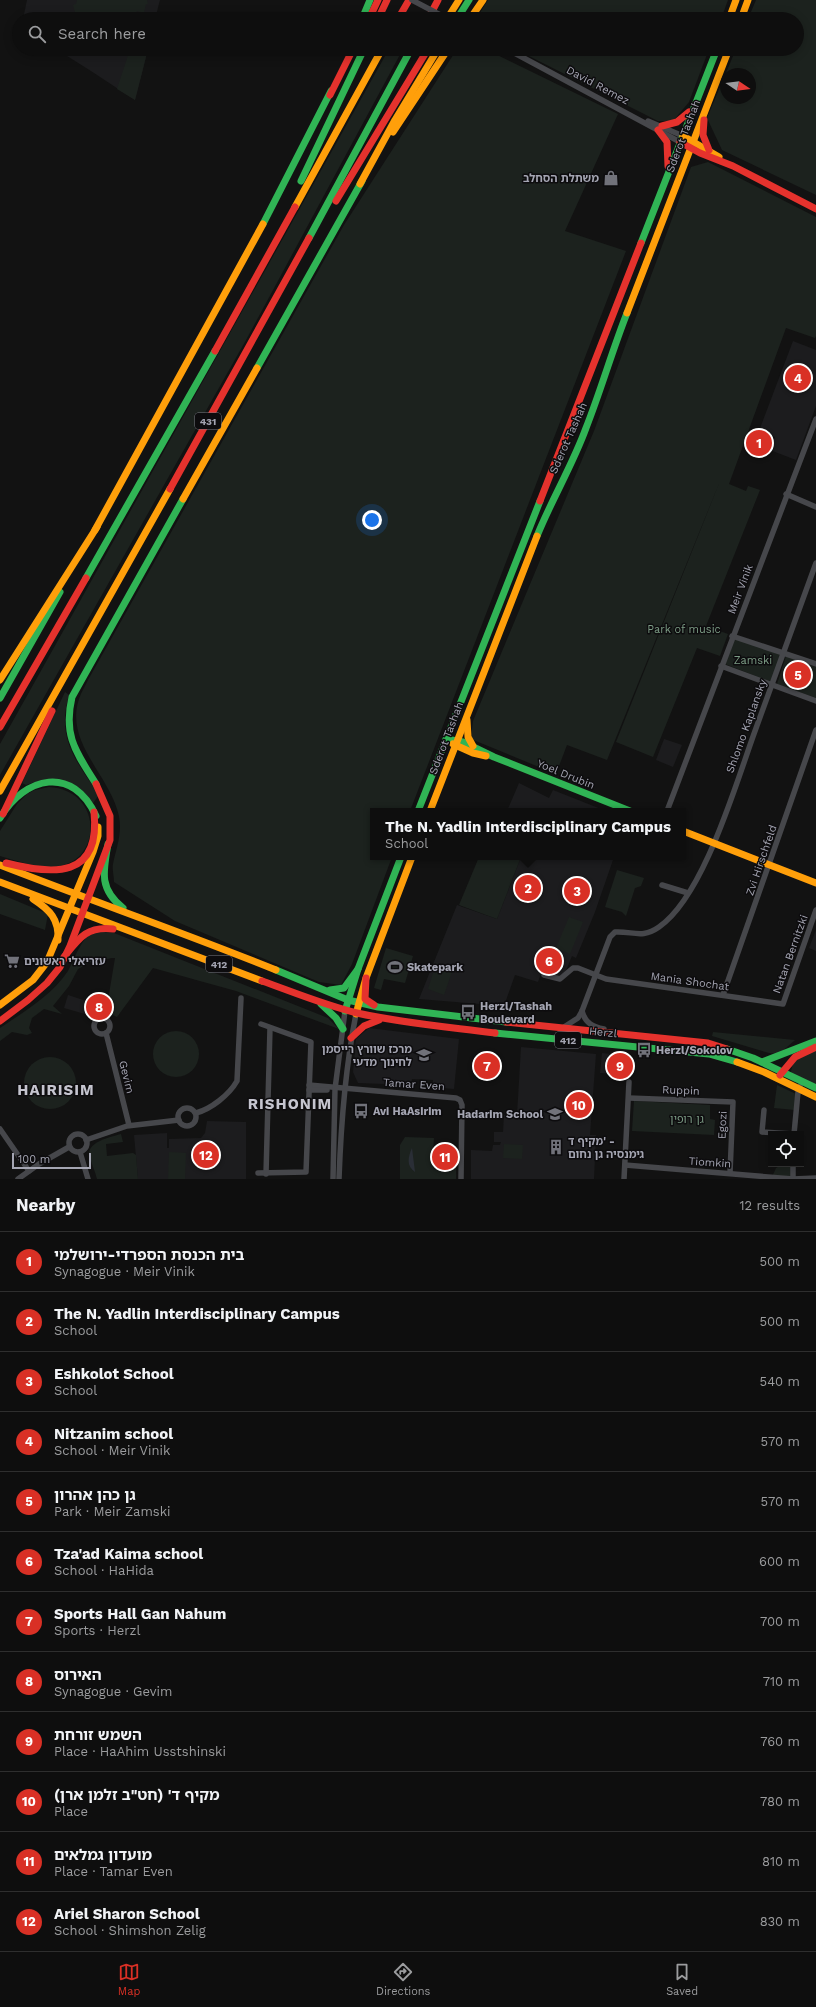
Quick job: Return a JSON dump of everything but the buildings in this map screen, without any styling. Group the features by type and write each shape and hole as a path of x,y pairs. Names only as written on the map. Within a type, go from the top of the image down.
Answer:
{"main road":[{"path":"365,12 370,0"},
{"path":"372,12 378,0"},
{"path":"381,12 386,0"},
{"path":"402,12 410,0"},
{"path":"432,12 438,0"},
{"path":"452,12 459,0"},
{"path":"461,12 469,0"},
{"path":"475,12 483,0"},
{"path":"731,12 736,0"},
{"path":"744,12 748,0"},
{"path":"330,95 346,56"},
{"path":"0,698 201,339 350,56"},
{"path":"253,281 361,56"},
{"name":"431","path":"0,727 171,430 378,56"},
{"name":"431","path":"0,791 257,334 407,56"},
{"path":"257,334 380,126 424,56"},
{"path":"143,919 120,906 108,895 104,882 103,871 111,826 108,808 69,735 68,711 72,697 398,114 434,56"},
{"path":"360,184 443,56"},
{"name":"Sderot Tashah","path":"419,808 714,56"},
{"name":"Sderot Tashah","path":"431,808 549,506 586,429 608,362 726,56"},
{"path":"668,172 669,145 660,128 676,125 684,119 695,104"},
{"path":"707,106 702,133 705,144 710,151"},
{"name":"David Remez","path":"681,139 692,145 710,151 733,166 816,209"},
{"name":"David Remez","path":"692,145 700,153 733,166"},
{"path":"682,169 690,157 700,153"},
{"path":"0,680 96,527"},
{"path":"1,816 83,645"},
{"path":"446,768 459,754 473,749 467,738 467,715"},
{"name":"Yoel Drubin","path":"446,739 622,808"},
{"path":"0,1005 38,975 47,962 58,940 96,844 98,825 94,812 88,801 76,790 63,784 49,782 36,784 23,791 1,816"},
{"path":"0,861 35,869 57,871 66,870 81,860 92,845 96,827 94,812"},
{"path":"686,832 715,842 816,883"},
{"path":"0,1021 41,990 54,975 64,957 82,914 108,844"},
{"path":"345,1011 358,969 400,860"},
{"path":"356,1014 358,1002 366,978 411,860"},
{"name":"412","path":"0,865 87,899 212,943 348,1000 358,1002"},
{"name":"412","path":"0,882 70,910 319,1002 356,1014"},
{"path":"14,887 52,912 58,923 58,940"},
{"path":"64,957 82,936 97,928 150,939"},
{"path":"327,990 344,988 358,969"},
{"path":"366,978 365,998 378,1007"},
{"path":"319,1002 336,1018 343,1029"},
{"name":"Herzl","path":"358,1002 378,1007 418,1013 614,1032 708,1043 734,1050 806,1082 816,1088"},
{"name":"Herzl","path":"356,1014 384,1019 514,1035 709,1054 731,1058 816,1097"},
{"path":"351,1038 358,1029 371,1021 384,1019"},
{"path":"762,1062 816,1041"},
{"path":"780,1071 795,1057 816,1047"},
{"path":"776,1078 785,1057 796,1049"}],"street":[{"path":"410,0 434,12"},
{"name":"David Remez","path":"520,56 681,139"},
{"name":"Meir Vinik","path":"668,808 786,494 813,433 816,419"},
{"path":"786,494 816,507"},
{"name":"Shlomo Kaplansky","path":"596,976 610,937 616,932 638,935 645,934 659,927 676,910 688,893 715,842 816,563"},
{"path":"732,636 816,664"},
{"path":"721,666 816,701"},
{"name":"Zvi Hirschfeld","path":"723,995 770,865 816,730"},
{"path":"662,885 688,893"},
{"name":"Natan Bernitzki","path":"783,1004 816,910"},
{"name":"Mania Shochat","path":"544,975 560,980 573,968 578,968 606,979 783,1004"},
{"path":"564,1027 578,1018 596,976"},
{"path":"196,1113 231,1091 237,1081 241,998"},
{"path":"333,1179 335,1089 345,1011"},
{"path":"582,1011 584,1020 591,1025 614,1032"},
{"path":"339,1179 344,1089 356,1014"},
{"path":"258,1173 306,1172 311,1042 261,1024"},
{"path":"266,1174 270,1028"},
{"name":"Gevim","path":"106,1033 129,1125"},
{"path":"624,1179 629,1082"},
{"path":"794,1131 798,1088 806,1082"},
{"name":"Tamar Even","path":"309,1088 331,1090 344,1089 456,1098 460,1100 461,1179"},
{"name":"Ruppin","path":"629,1098 733,1102"},
{"name":"Egozi","path":"730,1173 733,1102"},
{"path":"178,1120 180,1112 184,1109 191,1109 196,1113"},
{"path":"764,1110 762,1132 768,1132"},
{"path":"178,1120 183,1125 191,1126 196,1121 196,1113"},
{"path":"86,1140 105,1132 129,1125 178,1120"},
{"path":"0,1129 29,1171"},
{"path":"74,1135 81,1135 86,1140 86,1148 80,1152 74,1152 70,1147 69,1140 74,1135"},
{"path":"18,1179 70,1147"},
{"path":"80,1152 88,1179"},
{"name":"Tiomkin","path":"625,1165 793,1179 816,1178"},
{"path":"793,1167 793,1179"}],"shaded area":[{"path":"27,0 160,0 157,12 24,12"},
{"path":"67,56 146,56 135,100"},
{"path":"793,341 816,350 816,406 796,460 770,450 775,437 759,431"},
{"path":"664,739 682,745 673,767 656,760"},
{"path":"519,783 549,798 553,790 598,808 508,808"},
{"path":"520,860 613,860 595,912 576,958 572,956 565,973 561,977 550,974 547,971 548,967 544,965 538,982 515,975 504,1006 419,999 457,905 497,919"},
{"path":"816,930 816,951 809,948"},
{"path":"68,995 101,1006 99,1012 92,1016 64,1008"},
{"name":"מרכז שוורץ רייסמן לחינוך מדעי","path":"369,1028 459,1039 454,1089 432,1087 433,1080 412,1079 411,1085 358,1083 353,1072 356,1039"},
{"name":"Hadarim School","path":"521,1047 596,1054 590,1135 596,1135 594,1179 471,1179 471,1150 492,1151 493,1145 500,1145 501,1142 494,1142 494,1132 503,1132 504,1115 517,1115"},
{"path":"602,1053 630,1056 629,1075 600,1073"},
{"path":"207,1121 246,1122 246,1179 138,1179 134,1135 167,1133 167,1148 169,1148 169,1139 201,1138 205,1133"},
{"path":"412,1148 415,1172 409,1164"}],"green space":[{"path":"77,0 147,0 148,4 146,4 144,12 75,12 73,5 76,4"},
{"path":"488,0 728,0 724,12 480,12"},
{"path":"756,0 816,0 816,195 722,150 707,118 720,87 720,104 756,104 756,68 728,68 733,56 804,56 804,12 751,12"},
{"path":"128,56 146,56 135,100 117,89"},
{"path":"385,56 399,56 246,340 0,775 0,744"},
{"path":"453,56 499,56 618,114 565,231 626,251 411,808 370,808 370,860 391,860 352,964 341,985 319,982 175,921 114,882 113,866 120,830 119,816 112,796 82,742 77,728 76,714 79,699 88,680 344,225"},
{"path":"529,56 706,56 689,102 673,121 658,121"},
{"name":"Park of music","path":"708,162 816,217 816,336 815,338 786,328 729,484 746,491 748,486 760,490 706,626 728,634 720,656 697,648 653,757 616,742 720,481 607,760 567,745 556,774 471,739 473,721 594,431 691,167"},
{"name":"Zamski","path":"735,638 781,655 771,682 725,664"},
{"path":"786,656 816,667 816,698 777,684"},
{"path":"65,692 69,695 65,724 67,737 70,748 76,760 99,795 93,803 77,789 63,781 37,781 26,785 22,783"},
{"path":"49,787 66,791 79,799 87,811 90,825 89,838 84,851 74,860 60,866 53,867 37,866 0,856 0,831 17,804 27,794 35,790"},
{"path":"478,860 520,860 497,919 459,905"},
{"path":"617,870 644,878 641,886 635,888 626,916 622,912 605,907"},
{"path":"0,894 48,914 45,930 0,914"},
{"path":"569,917 583,922 570,954 556,948"},
{"path":"96,931 114,933 328,1018 339,1029 236,991 153,968 117,1017 106,1012 115,958 112,958 91,962 78,969 69,986 53,1006 62,1014 44,1009 32,1018 29,1028 32,1033 27,1035 12,1032 0,1041 0,1028 46,996 54,988 68,971 82,943"},
{"name":"Skatepark","path":"386,948 413,956 405,983 384,979 381,990 374,988"},
{"path":"436,963 453,969 444,995 428,989"},
{"path":"176,1031 189,1035 195,1041 199,1054 195,1067 189,1073 176,1077 163,1073 157,1067 153,1054 157,1041 163,1035"},
{"path":"713,1032 795,1040 779,1054 769,1053 712,1036"},
{"path":"816,1047 816,1088 793,1077 791,1071 795,1057"},
{"path":"45,1057 55,1057 64,1061 72,1069 76,1078 76,1088 72,1097 64,1105 55,1109 45,1109 36,1105 28,1097 24,1088 24,1078 28,1069 36,1061"},
{"path":"777,1085 796,1094 795,1110 774,1108"},
{"name":"גן רופין","path":"634,1101 710,1105 710,1119 715,1120 714,1135 632,1131"},
{"path":"121,1134 123,1142 106,1144 107,1156 133,1153 136,1155 138,1179 97,1179 90,1158 89,1152 91,1148 100,1141"},
{"path":"405,1137 434,1138 432,1165 456,1166 456,1179 400,1179 400,1145"},
{"path":"504,1144 523,1145 522,1159 503,1158"},
{"path":"169,1152 186,1153 185,1179 168,1179"},
{"path":"793,1167 793,1179 772,1177 776,1168"}],"traffic: fast":[{"path":"365,12 370,0"},
{"path":"461,12 469,0"},
{"path":"301,181 361,56"},
{"path":"309,238 407,56"},
{"path":"641,243 714,56"},
{"path":"263,224 331,91"},
{"path":"257,368 362,181"},
{"path":"537,536 581,441 627,313"},
{"path":"86,578 215,351"},
{"path":"96,784 77,753 70,733 69,723 72,697 183,499"},
{"path":"419,808 540,501"},
{"path":"0,698 60,592"},
{"path":"446,739 463,742 494,757 622,808"},
{"path":"0,818 10,804 22,793 35,785 49,782 62,783 75,789 86,800 96,816"},
{"path":"108,844 104,872 106,887 115,901 123,908"},
{"path":"345,1011 358,969 400,860"},
{"path":"330,990 344,988 358,969"},
{"path":"276,970 348,1000 378,1007 506,1022"},
{"path":"321,1004 336,1018 343,1029"},
{"path":"495,1033 709,1054 737,1062"},
{"path":"762,1062 816,1041"},
{"path":"727,1049 753,1058 816,1088"}],"traffic: slow":[{"path":"451,12 459,0"},
{"path":"475,12 483,0"},
{"path":"732,12 736,0"},
{"path":"744,12 748,0"},
{"path":"295,207 378,56"},
{"path":"360,184 395,120 434,56"},
{"path":"393,132 443,56"},
{"path":"627,313 726,56"},
{"path":"683,136 719,157"},
{"path":"95,530 263,224"},
{"path":"183,499 257,368"},
{"path":"0,791 170,489"},
{"path":"0,680 97,527"},
{"path":"431,808 537,536"},
{"path":"467,720 468,737 473,746"},
{"path":"453,744 473,753 486,756"},
{"path":"0,1005 33,980 47,962 93,852 98,836 98,827"},
{"path":"686,832 816,883"},
{"path":"356,1014 366,978 411,860"},
{"path":"0,865 276,970"},
{"path":"0,882 262,981"},
{"path":"33,899 49,911 57,926 58,940"},
{"path":"737,1062 764,1072 816,1097"}],"traffic: jam":[{"path":"372,12 378,0"},
{"path":"381,12 387,0"},
{"path":"402,12 409,0"},
{"path":"432,12 438,0"},
{"path":"330,95 350,56"},
{"path":"336,201 424,56"},
{"path":"662,126 677,122 689,112"},
{"path":"704,120 703,135 709,150"},
{"path":"658,130 667,142 668,166"},
{"path":"680,142 700,153 733,166 816,209"},
{"path":"215,351 295,207"},
{"path":"170,489 309,238"},
{"path":"540,501 641,243"},
{"path":"0,727 86,578"},
{"path":"3,814 52,711"},
{"path":"0,1021 28,1000 47,983 60,967 70,946 110,840 110,816 96,784"},
{"path":"6,863 41,870 56,870 70,867 82,861 90,850 94,834 94,812"},
{"path":"64,957 74,944 84,935 96,929 113,929"},
{"path":"366,978 365,999 374,1005"},
{"path":"262,981 357,1013 408,1022 495,1033"},
{"path":"351,1038 364,1026 379,1020"},
{"path":"506,1022 708,1043 727,1049"},
{"path":"780,1075 795,1057 816,1047"}],"place":[{"name":"משתלת הסחלב","path":"611,178"},
{"name":"Nitzanim school","path":"798,378"},
{"name":"בית הכנסת הספרדי-ירושלמי","path":"759,443"},
{"name":"גן כהן אהרון","path":"798,675"},
{"name":"The N. Yadlin Interdisciplinary Campus","path":"528,888"},
{"name":"Eshkolot School","path":"577,891"},
{"name":"עזריאלי ראשונים","path":"12,961"},
{"name":"Tza'ad Kaima school","path":"549,961"},
{"name":"Skatepark","path":"395,967"},
{"name":"האירוס","path":"99,1007"},
{"name":"Herzl/Tashah Boulevard","path":"468,1012"},
{"name":"Herzl/Sokolov","path":"644,1050"},
{"name":"מרכז שוורץ רייסמן לחינוך מדעי","path":"424,1055"},
{"name":"Sports Hall Gan Nahum","path":"487,1066"},
{"name":"השמש זורחת","path":"620,1066"},
{"name":"מקיף ד' (חט\"ב זלמן ארן)","path":"579,1105"},
{"name":"Avi HaAsirim","path":"361,1111"},
{"name":"Hadarim School","path":"555,1114"},
{"name":"מקיף ד' - גימנסיה גן נחום","path":"556,1147"},
{"name":"Ariel Sharon School","path":"206,1155"},
{"name":"מועדון גמלאים","path":"445,1157"}],"district":[{"name":"HAIRISIM","path":"56,1090"},
{"name":"RISHONIM","path":"290,1104"}]}
